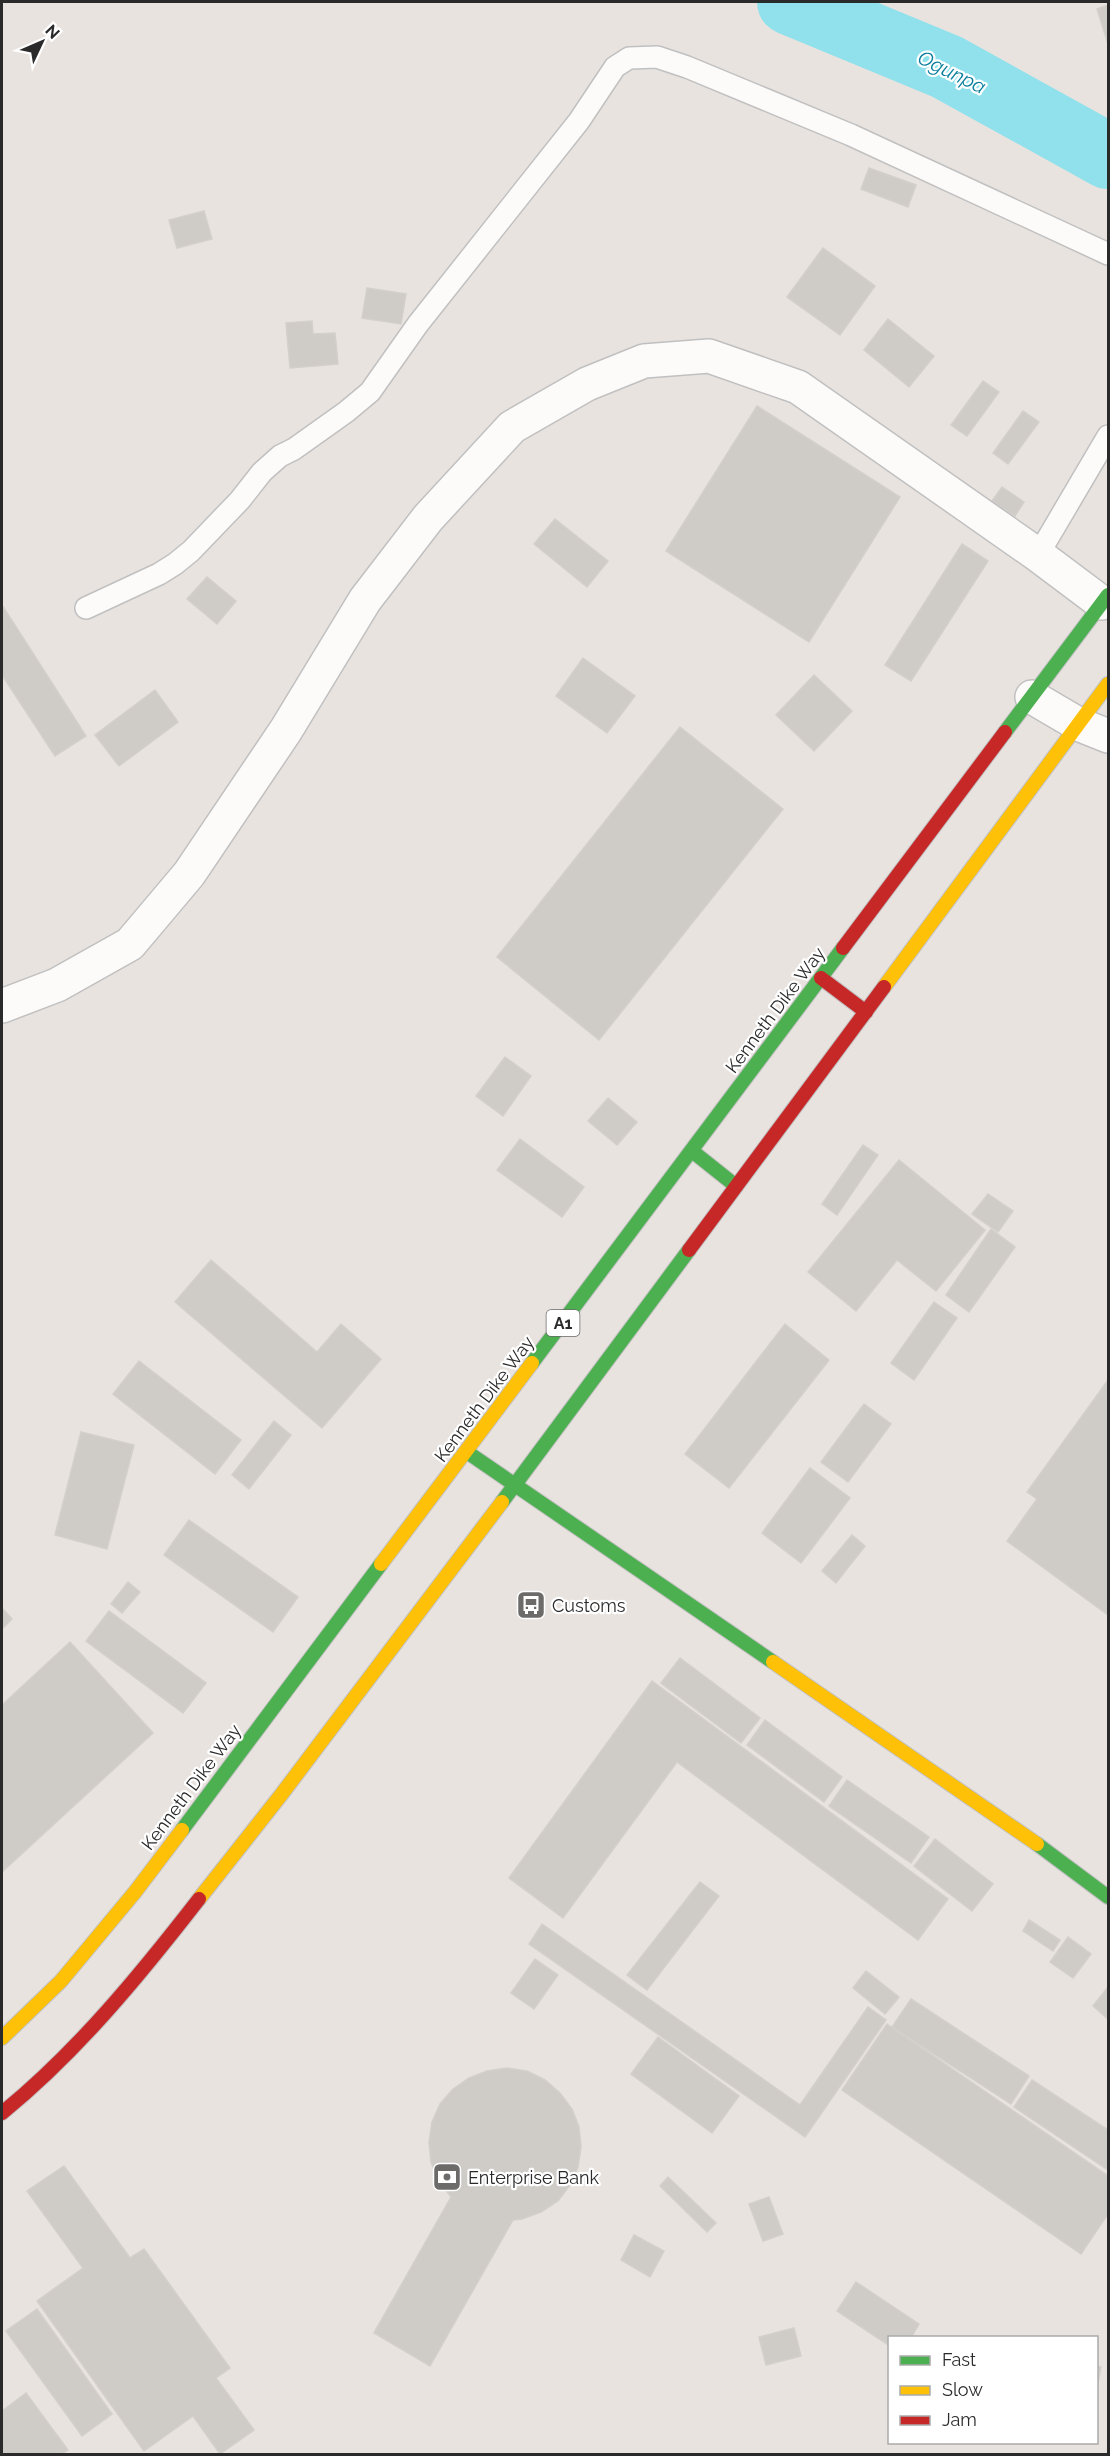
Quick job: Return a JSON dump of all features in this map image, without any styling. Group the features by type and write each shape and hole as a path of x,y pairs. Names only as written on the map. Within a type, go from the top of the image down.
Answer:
{"main road":[{"name":"Kenneth Dike Way","path":"2,2038 61,1981 135,1892 1105,599"},
{"path":"2,2113 29,2091 98,2020 169,1938 281,1795 514,1486 1108,684"},
{"path":"821,978 866,1012"},
{"path":"692,1151 736,1186"},
{"path":"467,1452 1007,1821 1108,1897"}],"street":[{"path":"2,1006 57,985 130,944 189,874 286,730 365,600 428,518 512,427 587,384 644,361 709,356 798,387 1038,555 1105,599"},
{"path":"1032,696 1078,723 1108,736"}],"lane":[{"path":"86,608 159,574 175,564 191,551 240,500 262,472 280,456 294,449 370,392 418,324 572,130 615,68 629,58 657,57 687,67 851,135 1108,254"},
{"path":"1038,555 1108,436"}],"building":[{"path":"1108,5 1108,44 1097,9"},
{"path":"869,168 916,185 908,207 861,189"},
{"path":"204,211 212,239 177,248 169,220"},
{"path":"823,248 875,286 840,335 787,297"},
{"path":"367,288 406,294 401,324 362,318"},
{"path":"888,319 934,356 909,387 864,350"},
{"path":"312,321 313,334 335,333 338,364 290,368 286,323"},
{"path":"983,381 999,392 967,436 951,425"},
{"path":"757,406 900,497 809,642 666,551"},
{"path":"1023,411 1039,422 1008,464 993,453"},
{"path":"1002,487 1024,502 1015,516 992,501"},
{"path":"555,519 608,561 587,587 534,544"},
{"path":"962,544 988,561 911,681 885,665"},
{"path":"207,577 236,601 217,624 187,599"},
{"path":"2,605 86,736 55,756 2,675"},
{"path":"583,658 635,696 607,733 556,696"},
{"path":"814,675 852,711 814,751 776,715"},
{"path":"155,690 178,722 119,766 95,735"},
{"path":"680,727 783,809 599,1040 497,957"},
{"path":"505,1057 531,1076 503,1116 476,1096"},
{"path":"608,1098 637,1122 617,1145 588,1121"},
{"path":"520,1139 584,1187 562,1217 497,1170"},
{"path":"863,1145 878,1155 837,1215 822,1204"},
{"path":"899,1160 985,1230 936,1291 897,1260 856,1311 808,1272"},
{"path":"988,1194 1013,1211 998,1232 972,1214"},
{"path":"991,1229 1015,1247 969,1312 946,1295"},
{"path":"211,1260 317,1352 341,1324 381,1359 322,1428 175,1302"},
{"path":"934,1302 957,1318 914,1380 891,1363"},
{"path":"785,1324 829,1360 729,1488 685,1454"},
{"path":"139,1361 241,1440 215,1474 113,1394"},
{"path":"1108,1380 1108,1615 1007,1541 1037,1499 1027,1492"},
{"path":"864,1404 891,1424 848,1482 821,1462"},
{"path":"274,1421 291,1435 249,1489 232,1475"},
{"path":"81,1432 134,1445 107,1549 55,1535"},
{"path":"810,1468 850,1498 801,1563 762,1533"},
{"path":"189,1520 298,1597 273,1632 164,1555"},
{"path":"852,1535 865,1546 836,1583 822,1571"},
{"path":"128,1582 140,1592 122,1613 111,1604"},
{"path":"2,1610 12,1619 2,1629"},
{"path":"109,1611 206,1683 183,1713 86,1641"},
{"path":"70,1642 153,1733 2,1872 2,1705"},
{"path":"680,1658 760,1718 741,1743 661,1683"},
{"path":"652,1681 948,1899 918,1940 677,1762 563,1918 509,1878"},
{"path":"765,1720 842,1777 824,1802 747,1745"},
{"path":"847,1780 929,1837 911,1863 829,1806"},
{"path":"935,1839 993,1884 972,1911 914,1866"},
{"path":"700,1882 719,1896 647,1990 627,1975"},
{"path":"1029,1920 1060,1940 1053,1951 1023,1931"},
{"path":"542,1924 800,2105 868,2007 886,2020 805,2137 529,1944"},
{"path":"1068,1937 1091,1954 1073,1978 1050,1962"},
{"path":"535,1959 558,1975 534,2009 511,1993"},
{"path":"866,1971 899,1997 885,2014 853,1988"},
{"path":"1108,1987 1108,2019 1093,2006"},
{"path":"911,1999 1029,2076 1011,2104 892,2027"},
{"path":"887,2024 1108,2176 1108,2214 1081,2254 842,2090"},
{"path":"658,2037 739,2096 712,2133 631,2074"},
{"path":"507,2068 527,2071 545,2080 560,2093 572,2109 579,2127 581,2147 578,2167 570,2185 558,2201 541,2212 513,2220 430,2366 374,2333 451,2197 438,2180 431,2162 429,2142 432,2122 440,2104 453,2089 469,2078 487,2071"},
{"path":"1032,2080 1108,2130 1108,2170 1014,2107"},
{"path":"64,2166 130,2258 144,2249 230,2368 216,2378 254,2430 220,2454 193,2416 144,2451 37,2301 83,2268 27,2191"},
{"path":"668,2177 716,2223 707,2232 660,2186"},
{"path":"769,2197 783,2234 763,2241 749,2204"},
{"path":"634,2235 664,2251 650,2277 621,2260"},
{"path":"856,2282 919,2324 912,2336 888,2336 888,2345 837,2311"},
{"path":"37,2309 112,2414 82,2436 6,2331"},
{"path":"794,2328 801,2356 766,2365 759,2337"},
{"path":"1098,2366 1101,2367 1098,2383"},
{"path":"26,2393 68,2450 62,2454 2,2453 2,2411"}],"waterway":[{"name":"Ogunpa","path":"790,2 947,67 1108,156"}],"traffic: fast":[{"path":"1005,732 1108,595"},
{"path":"532,1363 843,948"},
{"path":"692,1151 736,1186"},
{"path":"502,1502 689,1250"},
{"path":"467,1452 773,1662"},
{"path":"182,1830 381,1564"},
{"path":"1037,1844 1108,1897"}],"traffic: slow":[{"path":"884,987 1108,684"},
{"path":"381,1564 532,1363"},
{"path":"199,1899 281,1795 502,1502"},
{"path":"773,1662 1037,1844"},
{"path":"2,2038 61,1981 135,1892 182,1830"}],"traffic: jam":[{"path":"843,948 1005,732"},
{"path":"821,978 866,1012"},
{"path":"689,1250 884,987"},
{"path":"2,2113 82,2039 154,1956 199,1899"}],"place":[{"name":"Customs","path":"531,1605"},
{"name":"Enterprise Bank","path":"447,2177"}]}
